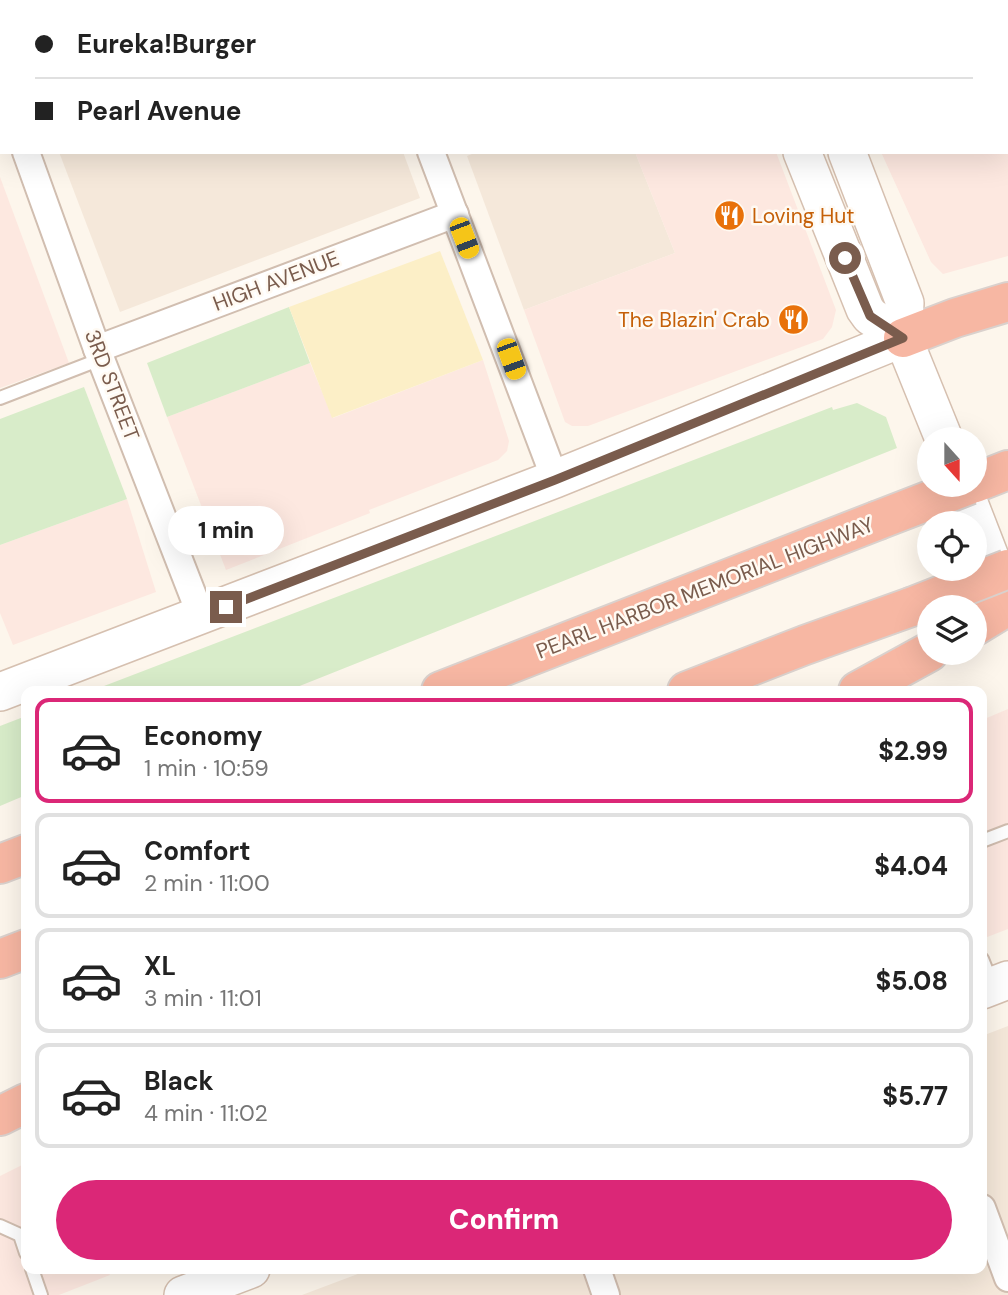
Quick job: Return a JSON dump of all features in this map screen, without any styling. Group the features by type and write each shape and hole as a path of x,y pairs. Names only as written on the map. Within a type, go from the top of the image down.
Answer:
{"highway":[{"path":"903,338 1008,302"},
{"path":"987,478 1008,470"},
{"name":"PEARL HARBOR MEMORIAL HIGHWAY","path":"454,686 938,497"},
{"path":"700,686 1008,569"},
{"path":"987,618 1008,604"},
{"path":"867,686 917,659"},
{"path":"0,864 21,856"},
{"path":"0,959 21,950"},
{"path":"0,1116 21,1106"}],"main road":[{"path":"803,154 865,309 870,316 903,338"},
{"path":"848,154 905,303 903,338 939,427"},
{"path":"0,692 555,480 903,338"},
{"path":"967,497 1008,604"},
{"path":"194,1293 239,1274"}],"street":[{"name":"3RD STREET","path":"27,154 99,354 201,617"},
{"path":"432,154 555,480"},
{"name":"HIGH AVENUE","path":"99,354 455,214"},
{"path":"987,1222 1008,1278"},
{"path":"599,1274 607,1295"}],"lane":[{"path":"0,398 99,354"},
{"path":"987,839 1008,831"},
{"path":"0,1226 20,1235 21,1238"},
{"path":"34,1274 41,1295"}],"shaded area":[{"path":"60,154 404,154 420,198 120,312"},
{"path":"636,154 675,253 524,310 467,156"},
{"path":"636,154 777,154 836,310 832,327 823,339 588,426 572,426 565,422 524,310 675,253"},
{"path":"882,154 1008,154 1008,256 943,274 931,262"},
{"path":"0,177 69,363 0,388"},
{"path":"483,360 509,441 507,451 498,460 226,570 167,417 310,363 333,418"},
{"path":"127,499 156,592 13,645 0,613 0,545"},
{"path":"1008,709 1008,929 987,937 987,718"},
{"path":"1008,1026 1008,1295 302,1295 358,1274 987,1274 987,1034"},
{"path":"21,1166 21,1274 110,1275 59,1295 0,1295 0,1176"}],"green space":[{"path":"289,307 310,363 167,417 147,363"},
{"path":"84,387 127,499 0,545 0,419"},
{"path":"857,403 886,417 897,448 300,686 104,686 832,407 833,410"},
{"path":"21,718 21,797 0,806 0,726"}],"sand":[{"path":"440,251 483,360 332,418 289,307"}],"place":[{"name":"Loving Hut","path":"729,216"},
{"name":"The Blazin' Crab","path":"793,320"}],"route":[{"path":"226,607 555,480 903,338 870,316 845,258"}]}
